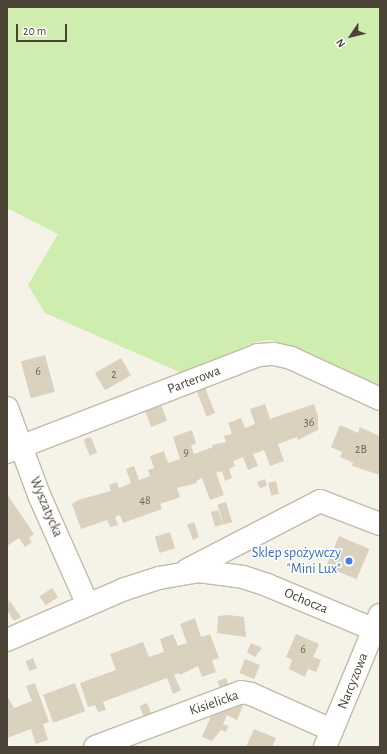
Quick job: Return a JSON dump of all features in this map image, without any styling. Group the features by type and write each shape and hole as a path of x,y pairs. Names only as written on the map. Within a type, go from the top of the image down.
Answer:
{"street":[{"name":"Parterowa","path":"14,450 258,355 274,354 291,358 380,399"},
{"name":"Wyszatycka","path":"7,408 14,450 88,605"},
{"name":"Ochocza","path":"7,640 125,589 182,572 320,501 380,524"},
{"name":"Ochocza","path":"182,572 207,572 243,578 378,625"},
{"name":"Narcyzowa","path":"328,738 378,625"},
{"name":"Kisielicka","path":"95,747 241,692 251,694 328,738"}],"green space":[{"path":"7,7 380,7 380,390 293,347 270,340 256,342 184,374 45,313 28,285 58,234 7,208"}],"building":[{"path":"45,355 55,392 31,398 21,361"},
{"path":"121,358 131,375 105,390 95,373"},
{"path":"205,388 215,413 207,416 197,391"},
{"path":"265,404 270,419 314,404 318,416 318,430 298,440 297,437 278,444 284,461 270,466 264,450 253,454 258,466 248,470 243,457 233,461 235,466 229,469 232,478 225,481 222,471 216,473 224,495 210,500 202,478 196,481 197,483 177,488 180,497 160,504 162,509 123,523 120,515 115,517 118,525 110,527 107,520 81,529 72,504 78,500 111,491 109,485 117,482 119,488 131,483 126,469 134,466 139,480 150,476 148,470 154,468 150,456 164,451 168,463 180,459 173,437 192,430 196,444 191,445 194,454 213,447 212,445 226,442 224,436 232,434 228,423 241,418 245,428 255,424 250,409"},
{"path":"161,405 167,421 151,427 145,411"},
{"path":"340,425 358,433 360,427 379,436 380,475 352,466 353,463 340,457 342,452 331,447"},
{"path":"91,437 97,453 90,456 84,440"},
{"path":"265,479 267,486 260,488 257,482"},
{"path":"276,481 279,494 271,495 268,483"},
{"path":"7,494 34,534 29,538 32,542 25,547 19,538 7,546"},
{"path":"226,502 232,522 224,525 217,505"},
{"path":"218,510 223,524 215,527 211,512"},
{"path":"194,522 199,537 193,540 187,525"},
{"path":"170,532 175,548 160,553 155,537"},
{"path":"339,536 369,549 356,579 326,566"},
{"path":"52,588 58,597 46,606 40,596"},
{"path":"9,600 21,617 14,621 7,610"},
{"path":"228,615 244,617 246,637 217,633 218,616"},
{"path":"195,618 201,637 210,634 219,658 212,660 216,672 202,677 198,666 180,675 179,673 174,675 181,690 173,694 167,678 103,702 106,710 98,712 95,705 88,707 80,683 116,670 110,654 143,642 149,657 164,652 160,639 173,634 178,646 187,643 180,624"},
{"path":"296,634 319,644 313,657 321,660 316,672 308,669 305,677 289,669 292,660 286,657"},
{"path":"251,643 262,648 255,657 247,652"},
{"path":"33,658 37,668 30,671 26,661"},
{"path":"245,659 260,665 254,679 239,673"},
{"path":"226,678 230,689 222,692 218,681"},
{"path":"35,683 49,722 43,724 48,740 36,744 31,729 7,738 7,696 14,708 32,701 26,686"},
{"path":"75,683 85,711 53,723 43,695"},
{"path":"234,700 244,703 237,720 227,715 223,724 228,726 226,732 221,730 212,741 202,737 215,707"},
{"path":"147,703 153,718 146,721 140,706"},
{"path":"254,729 276,738 272,747 246,747"}],"place":[{"name":"Sklep spożywczy \"Mini Lux\"","path":"349,561"}]}
